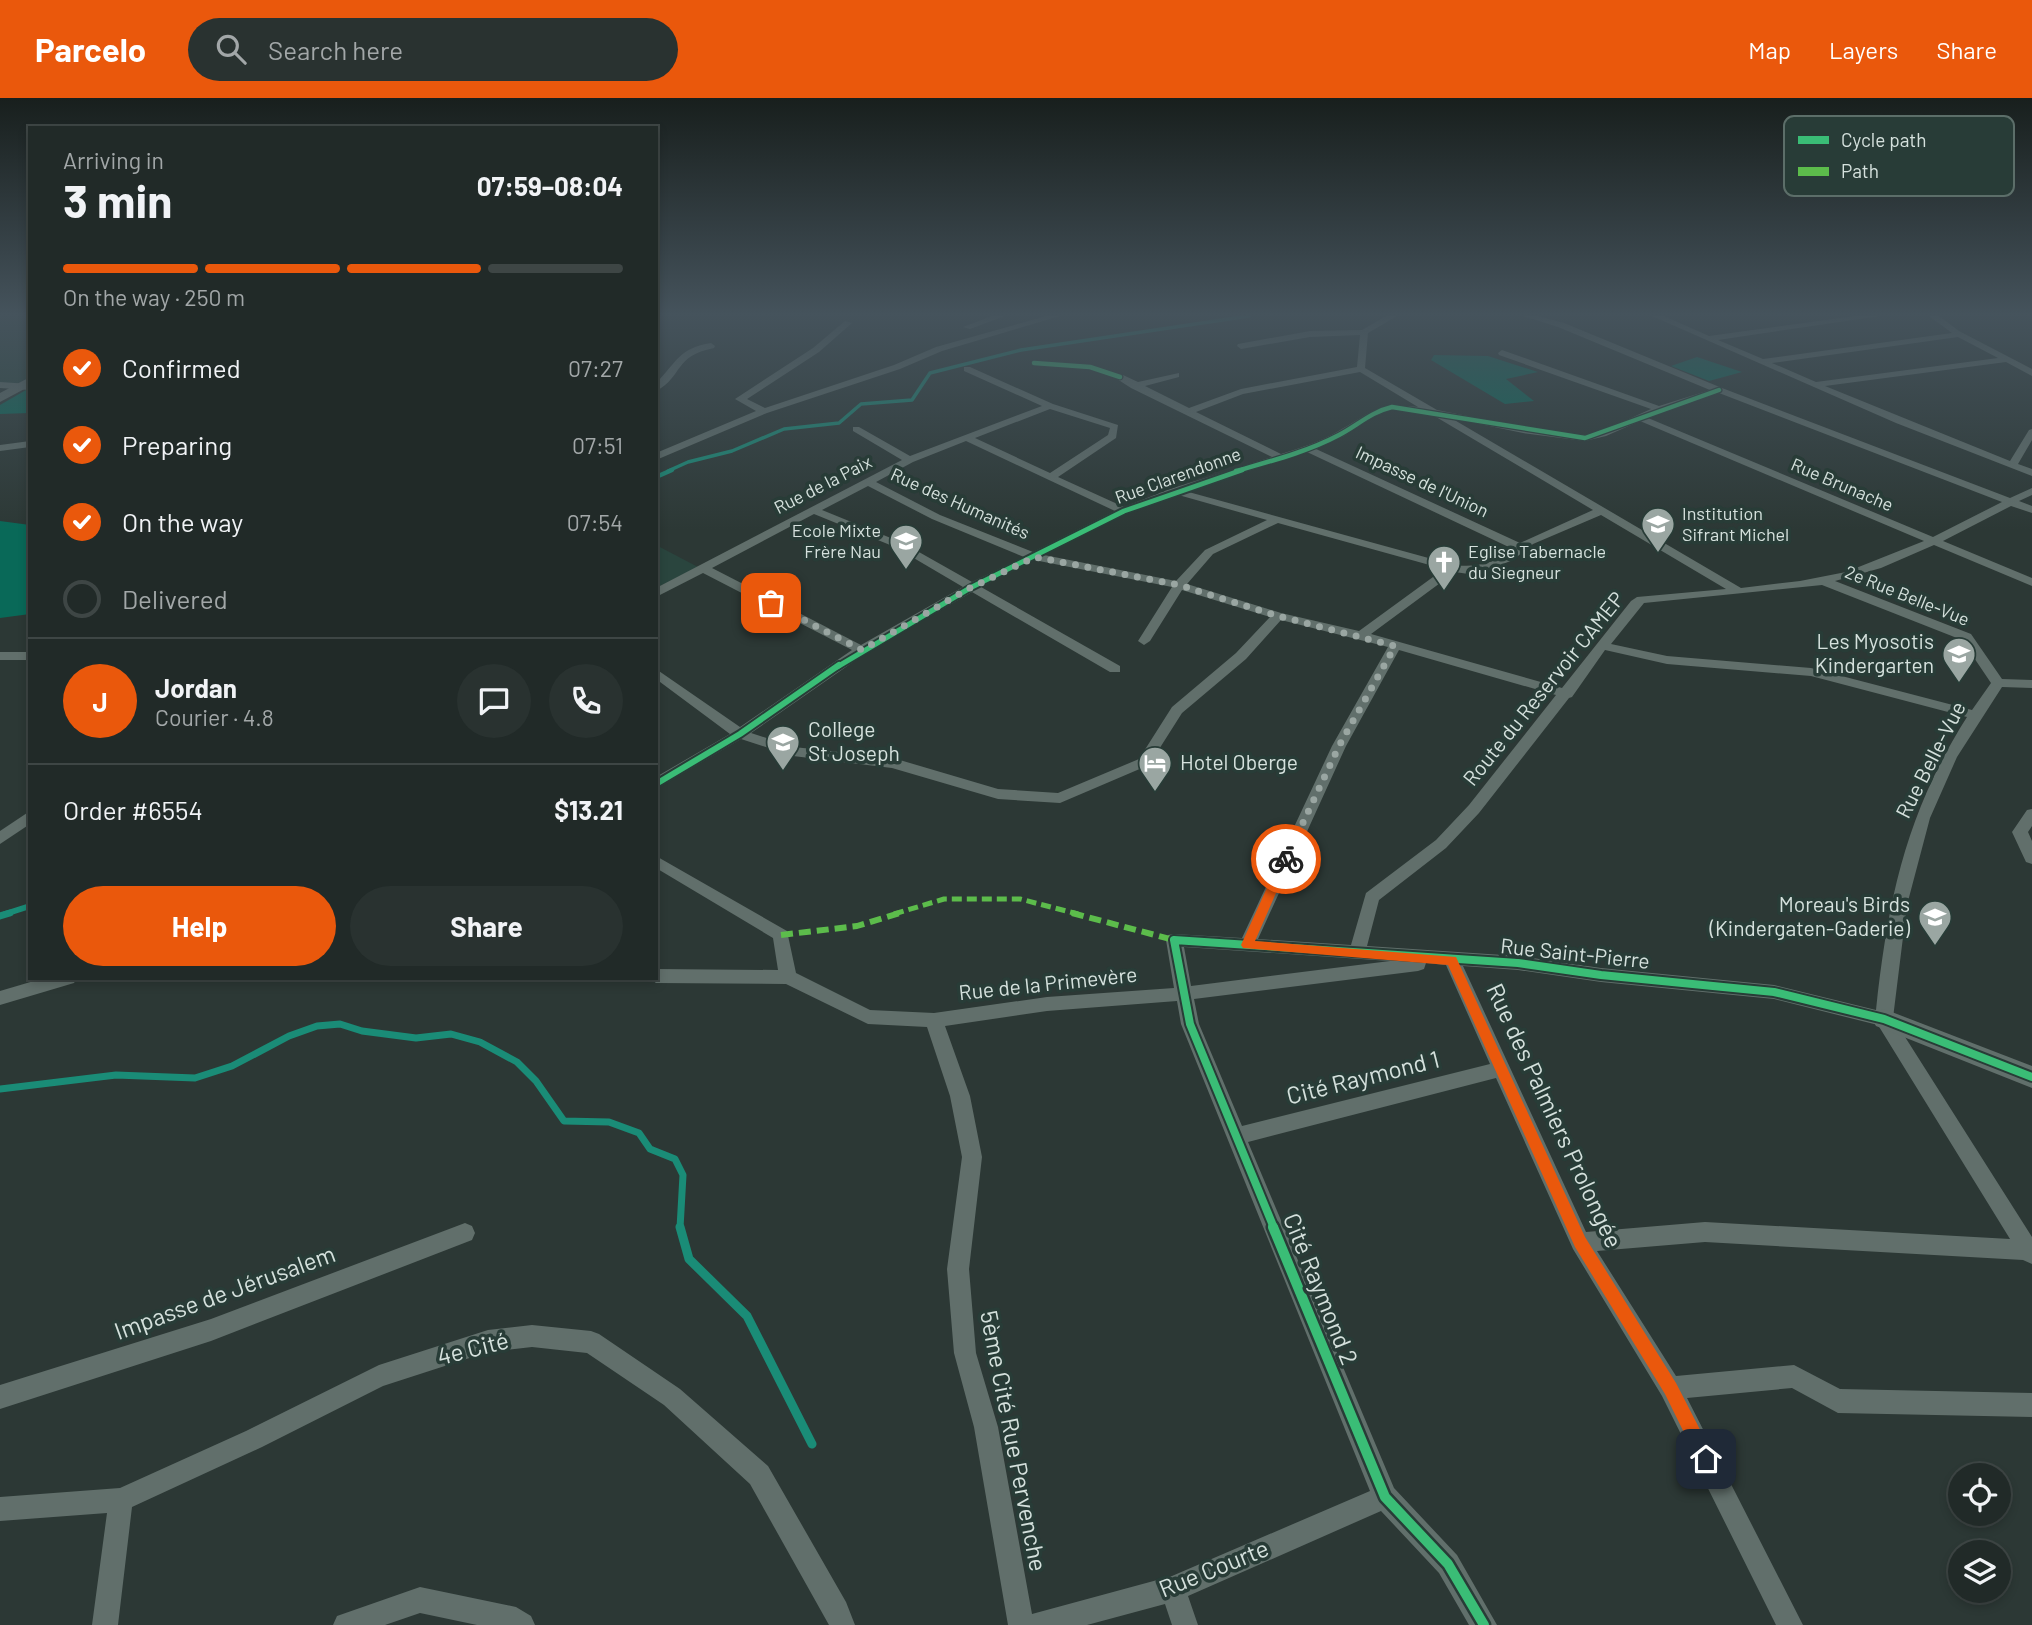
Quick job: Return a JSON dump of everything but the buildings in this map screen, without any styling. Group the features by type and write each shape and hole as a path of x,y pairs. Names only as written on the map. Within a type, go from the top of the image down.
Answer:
{"street":[{"path":"0,398 21,387"},
{"path":"758,387 740,399 764,411"},
{"path":"658,456 764,411 836,387"},
{"path":"1008,387 1050,406 1115,427 1113,436 1049,478"},
{"path":"1137,387 1279,457"},
{"path":"1189,411 1241,392 1266,387"},
{"path":"1390,387 1738,591"},
{"path":"1598,387 1659,409"},
{"path":"1712,387 2032,510"},
{"path":"1823,387 2032,473"},
{"name":"Rue Clarendonne","path":"658,783 740,734 862,650 970,588 1124,511 1174,491 1308,449 1341,434 1376,411 1392,407 1425,410 1565,437 1603,434 1659,409 1719,390"},
{"name":"Rue de la Paix","path":"658,592 909,460 1050,406"},
{"name":"Rue Brunache","path":"1639,417 2032,582"},
{"path":"856,429 909,460"},
{"path":"2012,466 2032,432"},
{"path":"967,438 1124,511"},
{"path":"0,448 28,444"},
{"name":"Impasse de l'Union","path":"1308,449 1521,548"},
{"name":"Rue des Humanités","path":"867,482 936,517 1035,557 1179,585 1278,616 1361,635 1567,694"},
{"path":"1174,491 1453,568 1475,571 1509,558 1521,548 1601,511"},
{"name":"Route du Reservoir CAMEP","path":"1357,953 1372,897 1441,844 1474,809 1567,694 1635,604 1641,600 1823,581 1932,542 2032,491"},
{"path":"813,510 899,545 970,588 1115,668"},
{"path":"1144,641 1179,585 1209,552 1278,519"},
{"path":"703,568 862,650"},
{"path":"1361,635 1453,568"},
{"name":"2e Rue Belle-Vue","path":"1823,581 1967,637 1998,683"},
{"path":"658,674 740,734 793,751 892,763 998,794 1060,798 1144,762 1177,710 1241,656 1278,616"},
{"path":"1247,945 1339,746 1395,646"},
{"path":"1604,646 1667,660 1811,672 1975,715"},
{"path":"0,656 28,656"},
{"path":"1998,683 2032,684"},
{"name":"Rue Belle-Vue","path":"1884,1019 1890,952 1914,839 1933,793 1975,715 1998,683"},
{"path":"2032,814 2020,832 2032,858"},
{"path":"0,839 28,818"},
{"path":"658,862 781,935 789,977"},
{"name":"Rue Saint-Pierre","path":"1174,940 1518,963 1601,975 1774,992 1884,1019"},
{"name":"Cité Raymond 2","path":"1174,940 1189,1024 1385,1497 1448,1564 1485,1625"},
{"name":"Rue de la Primevère","path":"658,976 789,977 868,1017 934,1020 1047,1004 1182,994 1452,960"},
{"name":"Rue des Palmiers Prolongée","path":"1452,960 1580,1242 1671,1388 1790,1625"},
{"path":"0,998 61,980"},
{"path":"1884,1019 2032,1077"},
{"path":"1884,1019 2030,1252"},
{"name":"5ème Cité Rue Pervenche","path":"934,1020 960,1096 972,1157 958,1269 965,1353 986,1427 1021,1625"},
{"name":"Cité Raymond 1","path":"1237,1136 1501,1069"},
{"path":"1580,1242 1705,1232 2030,1252"},
{"name":"Impasse de Jérusalem","path":"0,1398 211,1330 465,1233"},
{"name":"4e Cité","path":"0,1510 121,1500 254,1439 379,1376 488,1341 532,1336 591,1342 672,1397 758,1475 842,1625"},
{"path":"1671,1388 1794,1376 1838,1401 2032,1405"},
{"name":"Rue Courte","path":"1037,1625 1173,1589 1385,1497"},
{"path":"105,1625 121,1500"},
{"path":"1173,1589 1185,1625"},
{"path":"346,1625 420,1601 516,1620 522,1625"}],"shaded area":[{"path":"658,546 698,567 658,587"}],"green space":[{"path":"1477,387 1517,387 1534,401 1505,404"},
{"path":"28,390 28,413 0,414 0,405"},
{"path":"0,521 28,525 28,614 0,618"}],"waterway":[{"path":"668,471 688,462 732,451 784,429 839,423 861,404 912,400 920,387"},
{"path":"658,476 672,470"},
{"path":"5,914 28,907"},
{"path":"0,916 10,913"},
{"path":"0,1089 116,1075 195,1078 232,1066 289,1036 317,1026 340,1024 362,1031 416,1038 451,1034 480,1042 517,1062 536,1081 564,1121 609,1122 639,1133 650,1149 675,1159 683,1175 680,1227"},
{"path":"680,1227 689,1259 747,1316 812,1444"}],"marked path":[{"path":"781,935 857,926 944,899 1020,899 1174,940"}],"cycle path":[{"path":"658,783 740,734 861,650 970,588 1124,511 1174,491 1308,449 1341,434 1376,411 1392,407 1425,410 1523,430 1585,438 1603,434 1659,409 1719,390"},
{"path":"1484,1625 1448,1564 1385,1497 1190,1024 1174,940 1518,963 1601,975 1774,992 1884,1019 2032,1077"}],"way so far":[{"path":"771,603 862,650 970,588 1035,557 1179,585 1278,616 1361,635 1395,646 1339,746 1286,859"}],"place":[{"name":"Institution Sifrant Michel","path":"1658,554"},
{"name":"Ecole Mixte Frère Nau","path":"906,571"},
{"name":"Eglise Tabernacle du Siegneur","path":"1444,592"},
{"name":"Les Myosotis Kindergarten","path":"1959,684"},
{"name":"College St Joseph","path":"783,772"},
{"name":"Hotel Oberge","path":"1155,793"},
{"name":"Moreau's Birds (Kindergaten-Gaderie)","path":"1935,947"}],"route":[{"path":"1286,859 1247,945 1452,960 1580,1242 1671,1388 1706,1459"}]}
